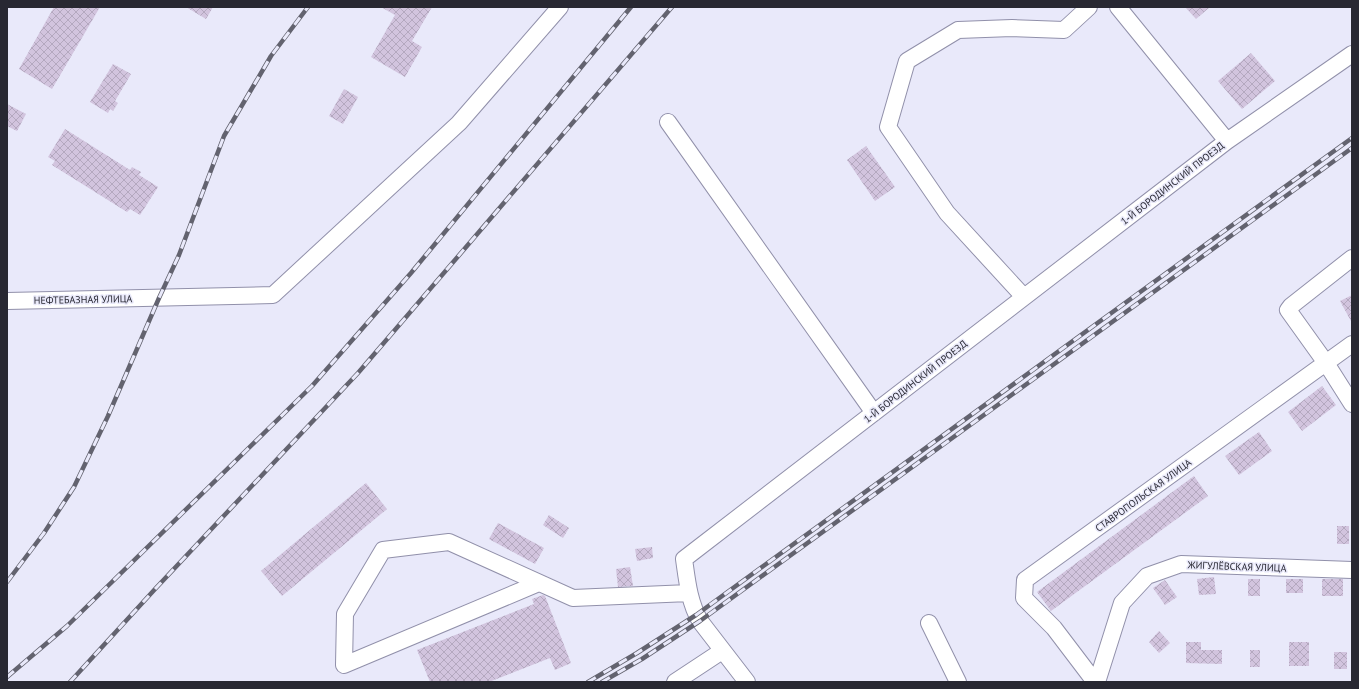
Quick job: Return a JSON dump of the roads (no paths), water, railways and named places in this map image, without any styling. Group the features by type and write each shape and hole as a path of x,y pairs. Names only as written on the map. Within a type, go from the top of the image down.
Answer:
{"street":[{"name":"НЕФТЕБАЗНАЯ УЛИЦА","path":"7,301 273,295 459,123 560,7"},
{"path":"1024,297 947,213 888,127 907,61 958,30 1012,28 1064,30 1089,7"},
{"name":"1-Й БОРОДИНСКИЙ ПРОЕЗД","path":"1118,7 1226,141"},
{"name":"1-Й БОРОДИНСКИЙ ПРОЕЗД","path":"747,682 696,615 689,593 684,559 1226,141 1352,54"},
{"path":"668,122 874,413"},
{"path":"1352,258 1291,306 1288,310 1326,363 1352,404"},
{"path":"1326,363 1352,344"},
{"name":"СТАВРОПОЛЬСКАЯ УЛИЦА","path":"1096,682 1054,628 1024,598 1025,580 1326,363"},
{"path":"539,583 344,665 345,614 383,550 449,542 573,598 689,593"},
{"name":"ЖИГУЛЁВСКАЯ УЛИЦА","path":"1096,682 1122,603 1147,576 1181,564 1352,570"},
{"path":"929,623 958,682"},
{"path":"675,682 722,650"}],"railway":[{"path":"7,582 44,533 74,487 108,416 179,255 224,136 271,56 308,7"},
{"path":"7,677 67,626 312,386 411,273 631,7"},
{"path":"70,682 358,373 672,7"},
{"path":"588,682 696,615 1352,138"},
{"path":"602,682 642,659 700,621 1352,148"}]}
